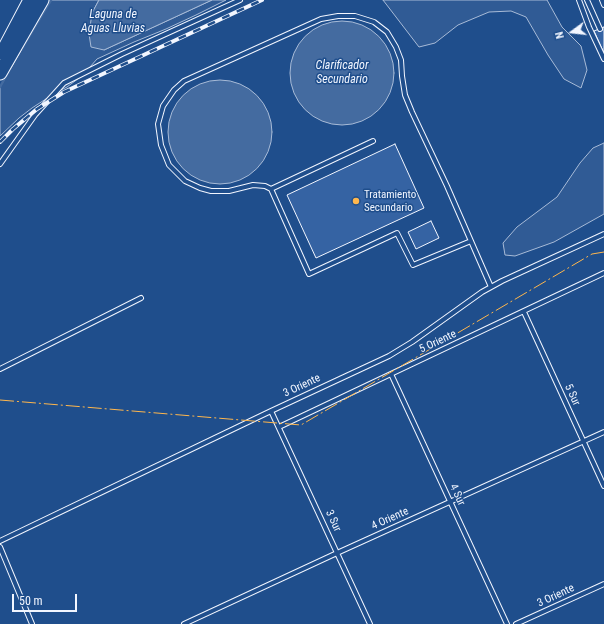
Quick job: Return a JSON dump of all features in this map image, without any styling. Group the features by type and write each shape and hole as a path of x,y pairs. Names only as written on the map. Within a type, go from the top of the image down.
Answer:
{"highway":[{"path":"0,57 30,0"},
{"path":"0,73 42,0"}],"lane":[{"path":"0,164 35,115 64,83 122,54 240,0"},
{"path":"579,0 589,27 604,59"},
{"path":"587,0 600,29"},
{"path":"602,0 604,5"},
{"path":"471,240 413,265 397,233 309,274 271,189 265,186 253,185 229,191 211,191 185,181 169,165 161,145 158,124 163,106 174,90 184,81 321,19 338,16 355,16 374,22 387,32 396,47 400,60 406,95 412,112 471,240 491,287"},
{"path":"271,189 373,141"},
{"name":"3 Oriente","path":"0,541 389,356 412,342 482,292 502,281 604,234"},
{"name":"5 Oriente","path":"278,426 604,274"},
{"path":"0,369 141,298"},
{"name":"5 Sur","path":"524,312 604,486"},
{"name":"4 Sur","path":"391,374 507,624"},
{"name":"3 Sur","path":"271,411 370,624"},
{"name":"4 Oriente","path":"184,624 604,432"},
{"path":"0,547 32,624"},
{"name":"3 Oriente","path":"516,624 604,584"}],"shaded area":[{"path":"50,0 99,0 92,13 104,50 212,0 226,0 166,29 97,59 83,75 67,87 32,108 0,136 0,87"},
{"path":"383,0 547,0 562,27 581,46 587,70 581,88 564,79 526,17 511,11 489,12 458,25 435,43 419,47"},
{"path":"604,143 604,214 554,242 515,256 505,255 503,243 517,227 557,197 580,163 593,148"}],"water":[{"name":"Laguna de Aguas Lluvias","path":"99,0 212,0 104,50 91,47 89,34 92,13"},
{"name":"Clarificador Secundario","path":"342,21 362,25 379,36 390,53 394,73 390,93 379,110 362,121 342,125 322,121 305,110 294,93 290,73 294,53 305,36 322,25"},
{"path":"220,80 240,84 257,95 268,112 272,132 268,152 257,169 240,180 220,184 200,180 183,169 172,152 168,132 172,112 183,95 200,84"}],"building":[{"path":"604,27 604,53 594,31"},
{"name":"Tratamiento Secundario","path":"395,144 424,208 316,258 287,195"},
{"path":"431,221 439,238 416,249 408,232"}],"waterway":[{"path":"22,48 51,0"},
{"path":"0,87 12,65"}],"railway":[{"path":"0,142 37,109 64,92 262,0"}],"power":[{"path":"0,400 301,425 592,254 604,252"}],"place":[{"name":"Tratamiento Secundario","path":"356,201"}]}
